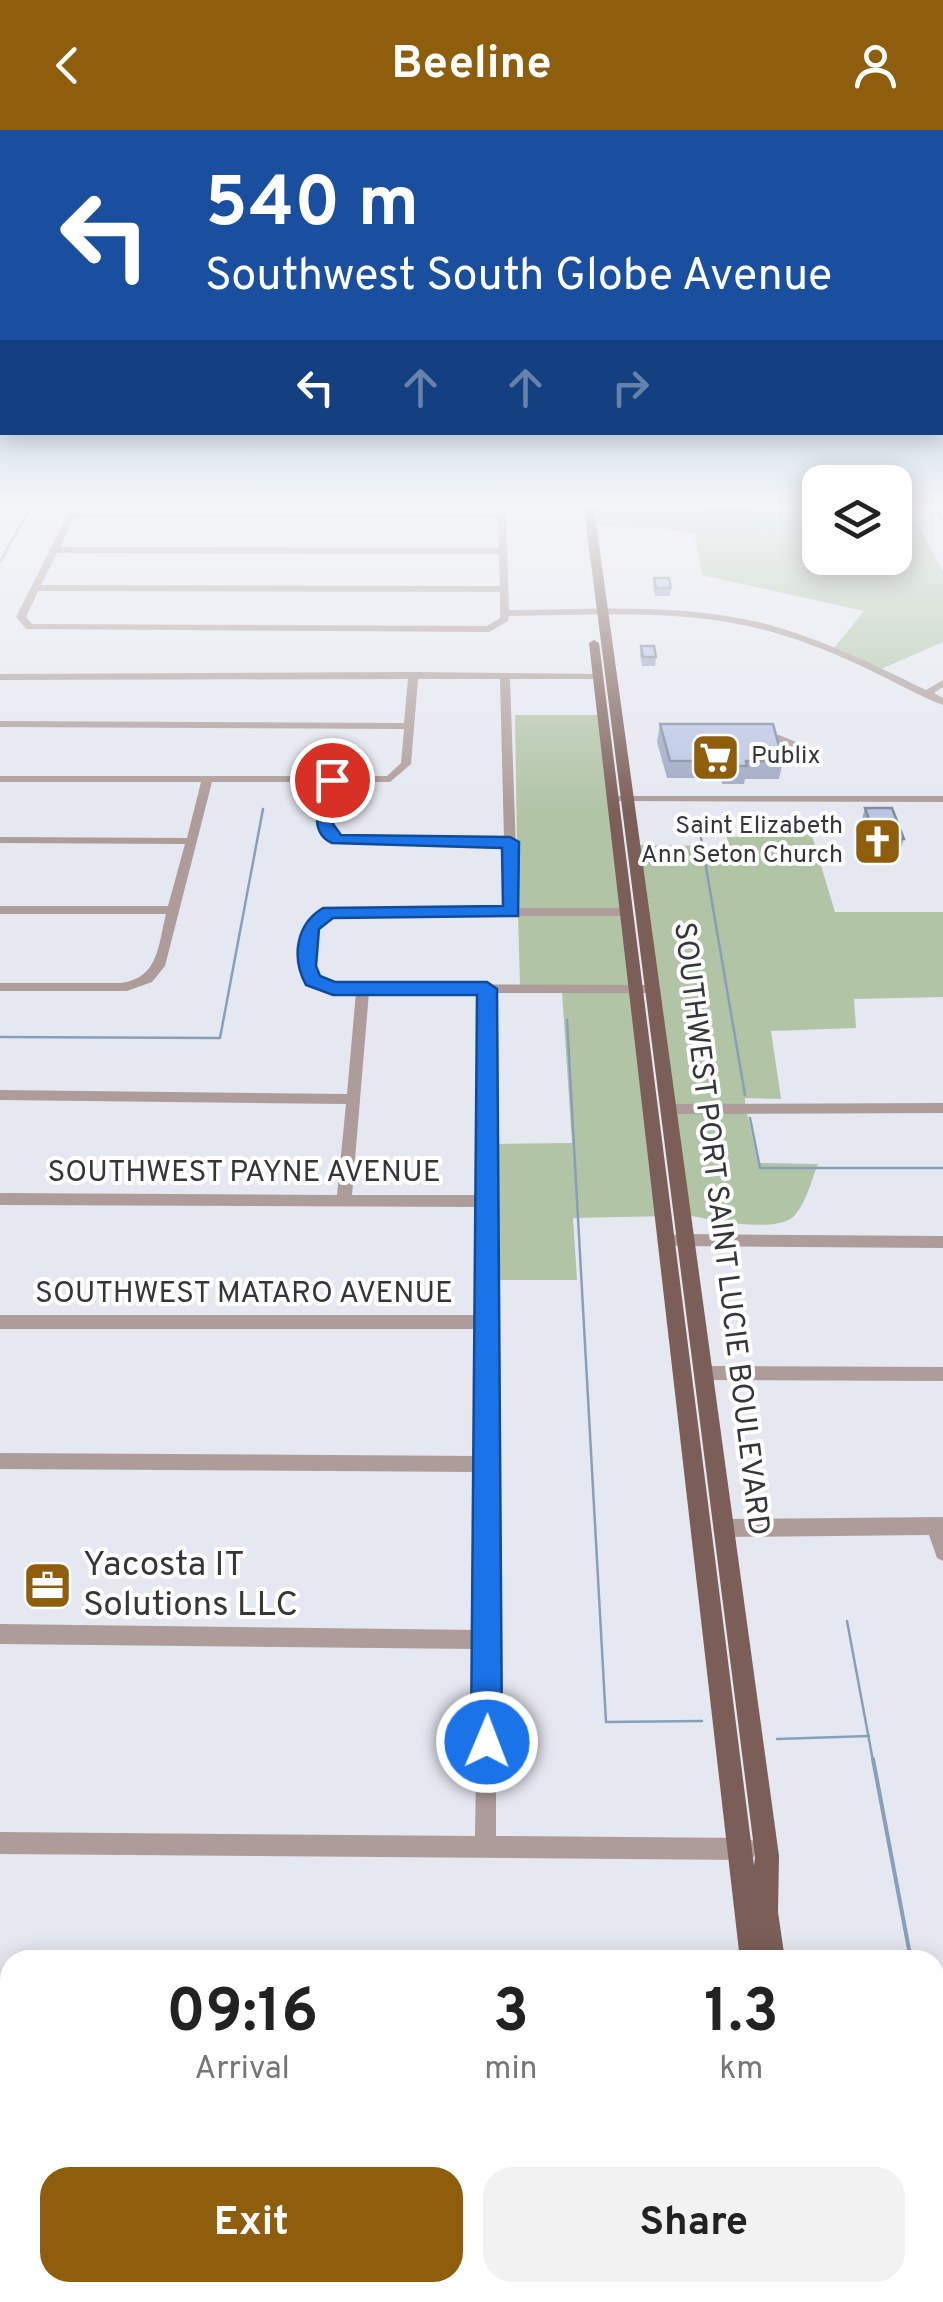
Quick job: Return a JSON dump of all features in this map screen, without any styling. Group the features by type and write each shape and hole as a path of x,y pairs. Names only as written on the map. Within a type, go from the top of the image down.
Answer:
{"main road":[{"name":"SOUTHWEST PORT SAINT LUCIE BOULEVARD","path":"595,609 613,688 627,912 668,1109 678,1240 753,1950"},
{"name":"SOUTHWEST PORT SAINT LUCIE BOULEVARD","path":"596,609 599,676 622,799 678,1240 704,1373 766,1849 765,1912 771,1950"},
{"path":"599,676 613,688"}],"street":[{"path":"25,609 23,624 37,629 478,630 497,627 505,609"},
{"path":"505,613 665,614 775,630 824,646 943,702"},
{"path":"0,780 381,780 397,776 406,764 412,675"},
{"path":"506,675 512,912"},
{"path":"0,677 599,676"},
{"path":"926,694 943,683"},
{"path":"0,724 408,726"},
{"path":"775,737 790,739 800,749 813,750"},
{"path":"0,987 121,988 146,981 160,966 206,780"},
{"path":"332,780 325,824 330,836 338,840 510,842"},
{"path":"622,799 943,799"},
{"path":"0,840 191,841"},
{"path":"0,910 174,910"},
{"path":"627,912 342,910 321,915 310,929 306,966 309,975 321,985 363,988 645,989"},
{"path":"344,1201 363,988"},
{"path":"485,1844 487,989"},
{"path":"0,1096 353,1099"},
{"path":"668,1109 943,1108"},
{"name":"SOUTHWEST PAYNE AVENUE","path":"0,1200 489,1201"},
{"path":"678,1240 943,1242"},
{"name":"SOUTHWEST MATARO AVENUE","path":"0,1322 488,1322"},
{"path":"704,1373 943,1374"},
{"path":"0,1462 487,1464"},
{"path":"724,1528 940,1526 943,1552"},
{"path":"0,1634 488,1640"},
{"path":"0,1842 766,1849"}],"green space":[{"path":"857,609 943,609 943,642 881,669 834,648 864,611"},
{"path":"515,715 606,715 630,909 518,909"},
{"path":"778,819 807,819 835,912 943,912 943,997 854,999 856,1028 771,1031 781,1099 745,1098 745,1104 664,1104 635,845 728,846 727,837 783,837"},
{"path":"518,915 631,915 639,985 520,985"},
{"path":"562,992 640,992 668,1216 573,1218 577,1280 495,1280 495,1144 572,1143"},
{"path":"665,1112 747,1112 758,1163 818,1164 799,1210 786,1221 759,1225 686,1215"}],"building":[{"path":"641,646 654,646 656,657 643,657"},
{"path":"660,724 773,724 783,761 746,761 747,766 725,766 724,761 670,761"},
{"path":"865,808 892,808 904,839 876,839"}],"waterway":[{"path":"0,1037 220,1038 263,809"},
{"path":"701,838 745,1095"},
{"path":"567,1020 606,1722 702,1721"},
{"path":"750,1118 760,1168 943,1168"},
{"path":"847,1621 868,1736"},
{"path":"777,1739 868,1736"},
{"path":"868,1736 873,1761"},
{"path":"873,1759 909,1950"}],"place":[{"name":"Publix","path":"716,757"},
{"name":"Saint Elizabeth Ann Seton Church","path":"878,841"},
{"name":"Yacosta IT Solutions LLC","path":"48,1586"}],"route":[{"path":"332,780 325,824 330,836 338,840 510,842 512,912 329,912 314,921 310,929 306,966 313,980 333,988 487,989 487,1742"}]}
